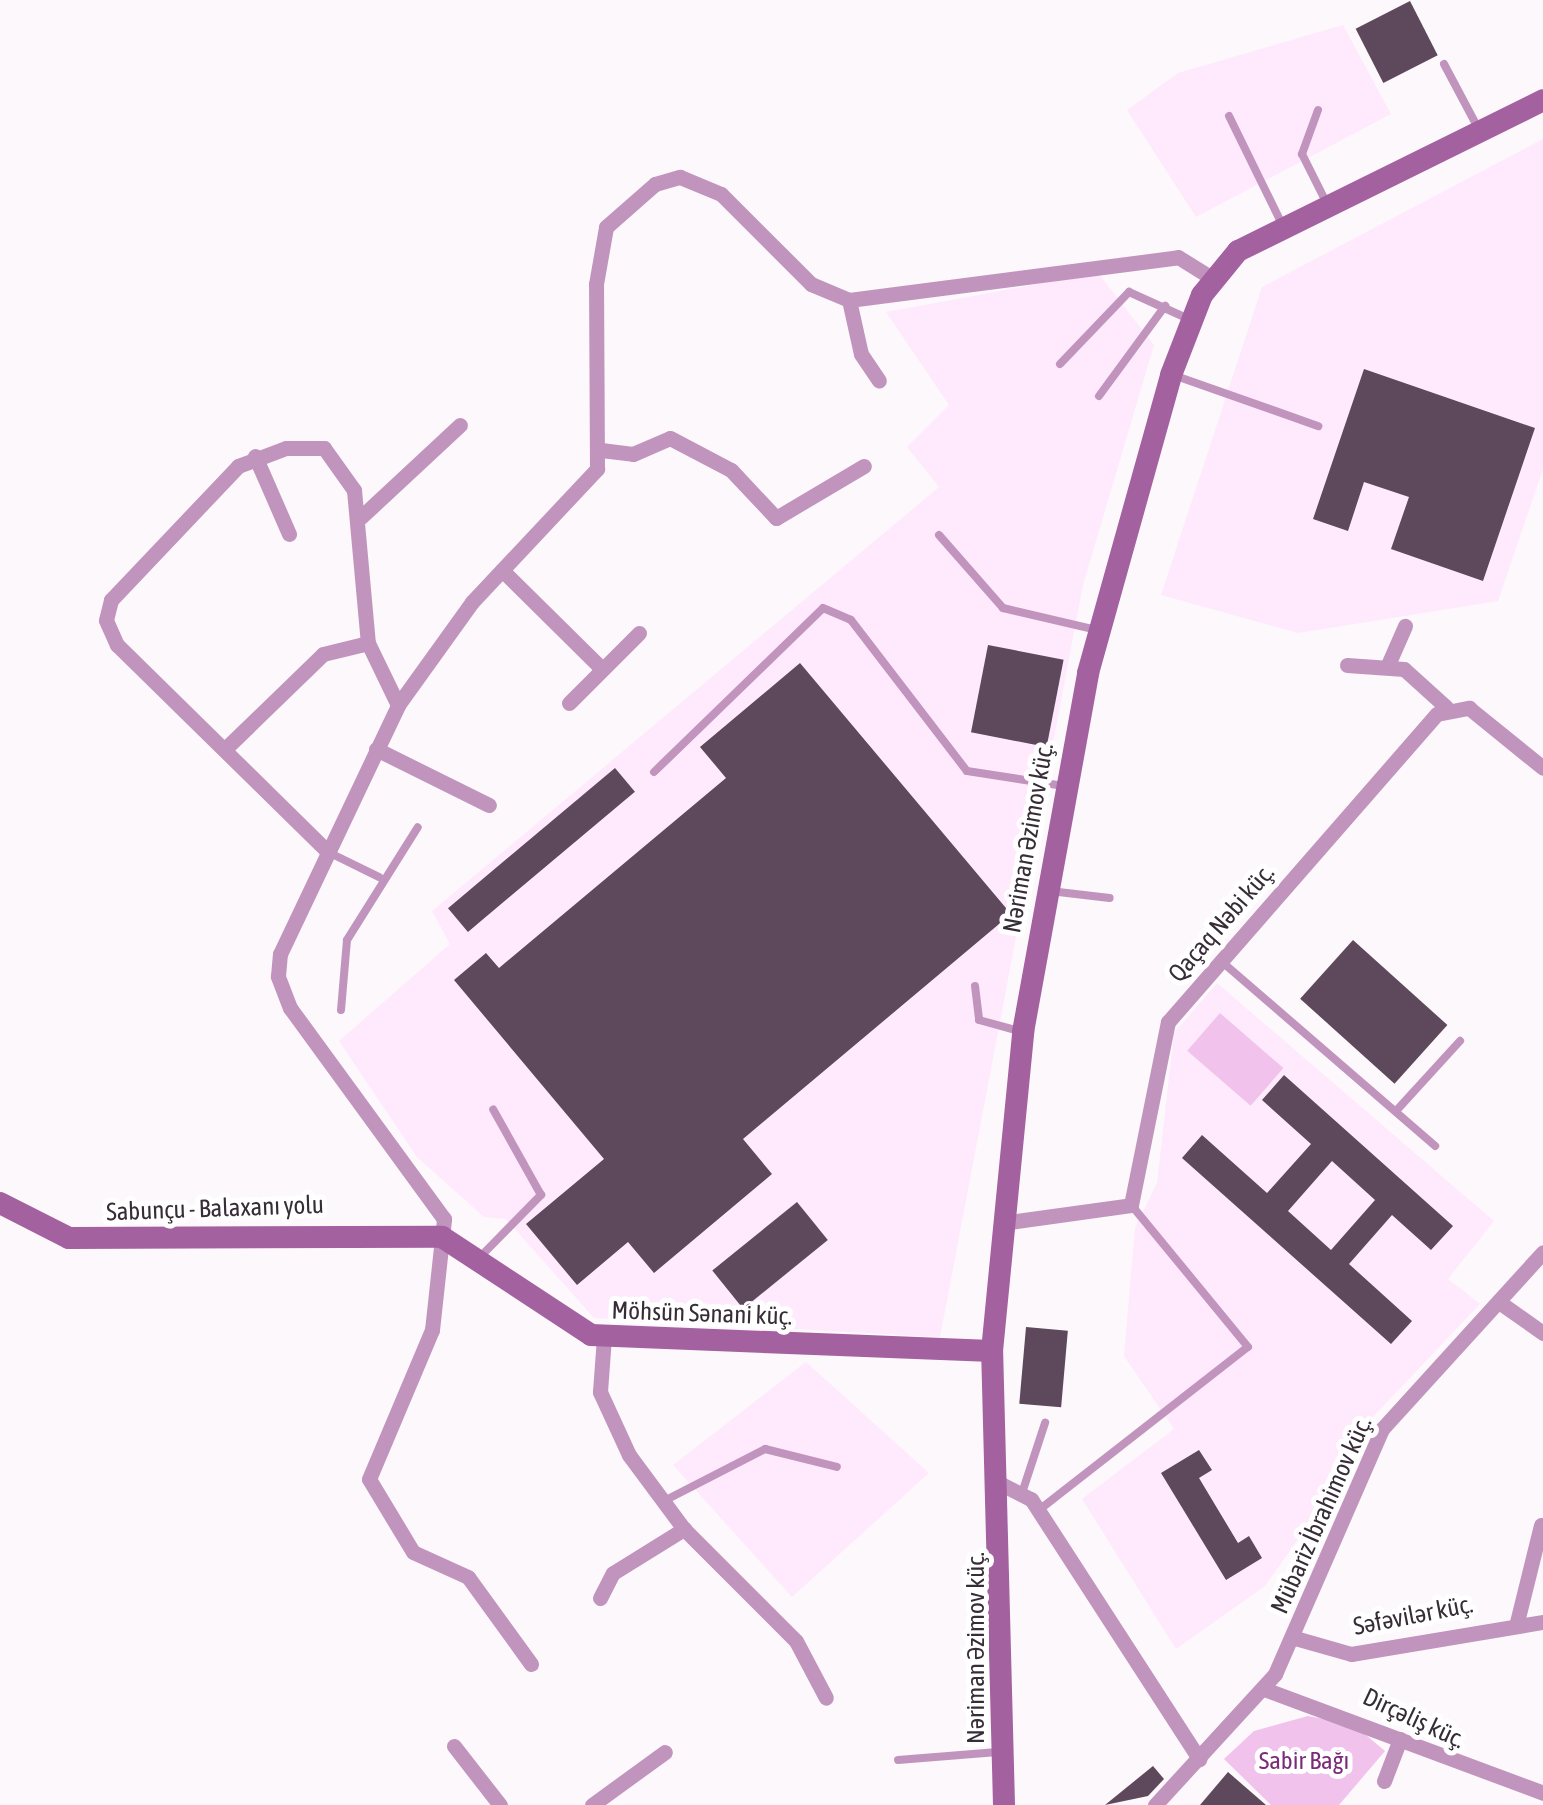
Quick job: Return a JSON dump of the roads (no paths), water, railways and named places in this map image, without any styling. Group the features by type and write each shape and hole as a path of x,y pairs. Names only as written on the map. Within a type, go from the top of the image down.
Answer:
{"main road":[{"name":"Nəriman Əzimov küç.","path":"1004,1805 999,1483 992,1351 1023,1032 1064,786 1098,630 1172,375 1191,320 1212,278 1282,224 1543,100"},
{"name":"Sabunçu - Balaxanı yolu","path":"0,1203 69,1238 374,1230 442,1237"},
{"name":"Möhsün Sənani küç.","path":"442,1237 480,1256 540,1309 604,1337 992,1351"}],"street":[{"path":"531,1664 468,1576 413,1552 368,1479 432,1330 442,1237 439,1206 281,992 280,954 398,706 502,570 579,497 601,450 600,245 612,218 655,184 680,177 721,194 810,284 848,300 1178,258 1212,278"},
{"path":"848,300 861,354 879,381"},
{"path":"361,517 460,424"},
{"path":"601,450 633,454 670,438 731,470 776,518 864,466"},
{"path":"328,852 117,645 106,620 123,582 255,456 324,448 342,462 361,517 368,643 398,706"},
{"path":"255,456 289,534"},
{"path":"502,570 602,669"},
{"path":"1387,666 1405,626"},
{"path":"569,703 639,633"},
{"path":"226,749 323,654 368,643"},
{"path":"1348,665 1387,666 1418,676 1446,707 1476,712 1543,768"},
{"name":"Qaçaq Nəbi küç.","path":"1130,1205 1141,1186 1163,1036 1221,961 1446,707"},
{"path":"376,749 489,805"},
{"path":"1002,1223 1130,1205"},
{"name":"Mübariz İbrahimov küç.","path":"1155,1805 1264,1689 1295,1638 1382,1429 1543,1252"},
{"path":"1499,1302 1543,1333"},
{"path":"604,1337 607,1412 662,1502 796,1641 826,1698"},
{"path":"999,1483 1023,1490 1040,1510 1200,1759"},
{"path":"1517,1622 1540,1526"},
{"path":"600,1598 613,1574 684,1529"},
{"name":"Səfəvilər küç.","path":"1295,1638 1351,1654 1517,1622 1543,1622"},
{"name":"Dirçəliş küç.","path":"1264,1689 1539,1792"},
{"path":"1384,1782 1400,1739"},
{"path":"454,1746 500,1805"},
{"path":"592,1805 665,1752"},
{"path":"1539,1792 1543,1774"}],"lane":[{"path":"1444,64 1480,132"},
{"path":"1318,110 1302,154 1327,204"},
{"path":"1229,116 1282,224"},
{"path":"1060,364 1129,292 1191,320"},
{"path":"1099,396 1165,306"},
{"path":"1172,375 1318,426"},
{"path":"939,535 1003,608 1098,630"},
{"path":"654,772 823,608 852,620 967,771 1064,786"},
{"path":"341,1010 342,957 379,878 418,827"},
{"path":"328,852 379,878"},
{"path":"1046,890 1110,898"},
{"path":"1221,961 1435,1146"},
{"path":"975,986 979,1020 1023,1032"},
{"path":"1396,1111 1460,1041"},
{"path":"480,1256 540,1194 492,1109"},
{"path":"1040,1510 1248,1347 1130,1205"},
{"path":"1023,1490 1045,1423"},
{"path":"662,1502 765,1449 837,1467"},
{"path":"898,1760 1003,1752"}],"park label":[{"name":"Sabir Bağı","path":"1304,1760"}]}
